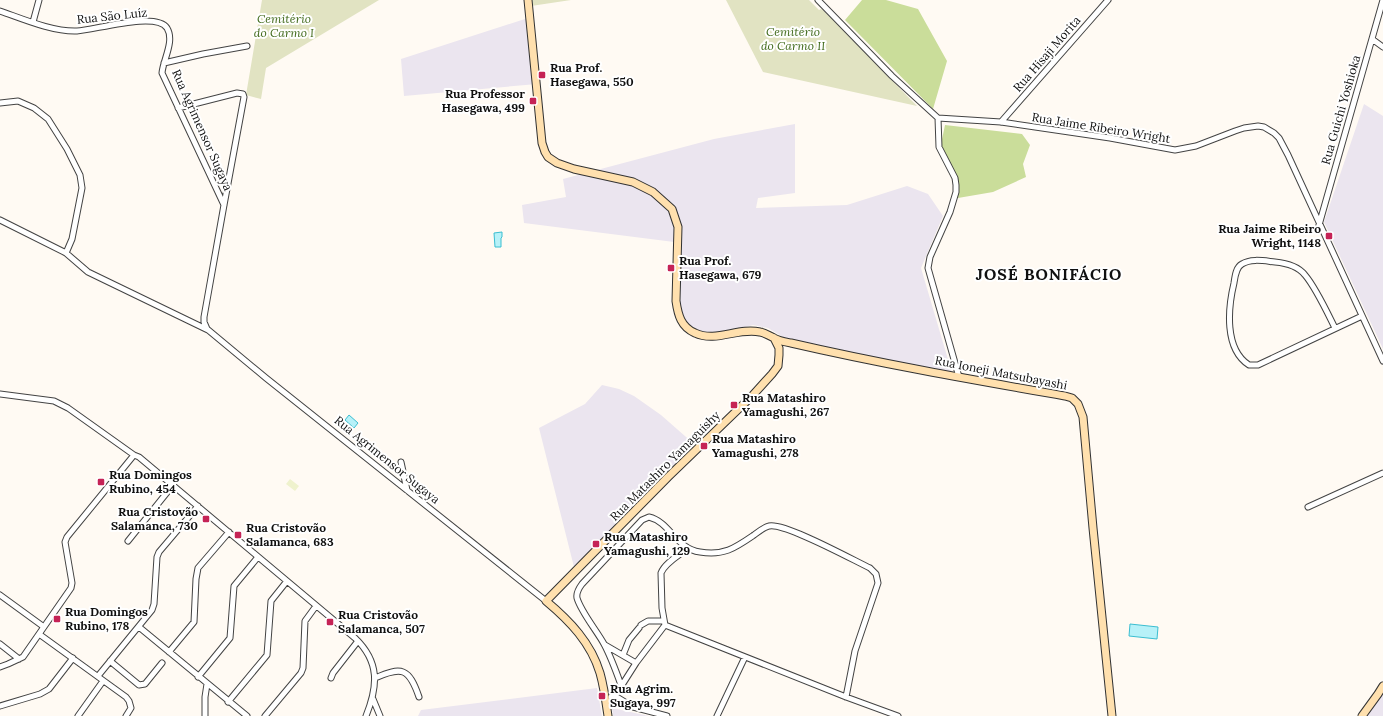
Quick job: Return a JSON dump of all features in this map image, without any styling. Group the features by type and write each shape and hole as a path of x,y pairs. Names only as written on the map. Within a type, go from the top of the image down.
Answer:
{"main road":[{"name":"Rua Ioneji Matsubayashi","path":"528,0 542,143 545,152 548,157 557,163 574,169 619,178 645,187 660,197 672,209 678,227 677,312 685,327 694,333 706,337 753,331 765,333 774,338 800,345 959,377 1065,396 1075,401 1082,410 1085,428 1093,528 1112,716"},
{"name":"Rua Matashiro Yamaguishy","path":"546,601 668,477 752,396 772,374 778,366 780,355 779,348 774,338"},
{"name":"Rua Agrimensor Sugaya","path":"546,601 565,617 586,643 600,671 610,697 608,716"},
{"path":"1362,716 1383,686"}],"street":[{"path":"33,22 39,0"},
{"path":"818,0 907,90 938,118 939,147 955,178 956,192 950,212 930,257 928,268 959,377"},
{"name":"Rua Hisaji Morita","path":"1001,122 1108,0"},
{"name":"Rua Guichi Yoshioka","path":"1319,225 1383,0"},
{"name":"Rua São Luíz","path":"0,11 59,29 76,31 132,22 158,22 167,28 169,39 164,63"},
{"path":"1372,39 1383,47"},
{"path":"164,63 247,46"},
{"name":"Rua Agrimensor Sugaya","path":"164,63 162,73 224,205"},
{"name":"Rua Agrimensor Sugaya","path":"178,108 237,93 244,95 244,104 204,318 208,330 546,601"},
{"path":"0,103 18,101 34,108 48,119 67,149 80,175 82,188 72,239 66,253"},
{"name":"Rua Jaime Ribeiro Wright","path":"938,118 1001,122 1110,138 1174,150 1196,146 1244,128 1258,126 1264,127 1279,138 1288,155 1383,361"},
{"path":"0,220 66,253 88,272 208,330"},
{"path":"1335,328 1309,280 1301,270 1284,263 1262,261 1247,262 1238,267 1231,296 1231,333 1233,343 1239,356 1249,365 1258,365 1362,316"},
{"path":"0,394 54,402 68,408 139,457 358,641 366,651 375,678 373,699 366,716"},
{"path":"0,667 19,659 25,654 71,588 72,583 65,542 67,537 134,455"},
{"path":"401,462 407,490"},
{"path":"1308,507 1383,473"},
{"path":"128,541 173,485"},
{"path":"98,676 152,610 154,604 157,557 159,552 198,506"},
{"path":"621,685 605,645 577,598 578,589 642,520 649,517 658,521 687,549 699,552 724,553 734,549 768,526 774,525 798,533 870,568 876,574 878,582 855,652 846,698"},
{"path":"169,652 194,622 198,568 229,532"},
{"path":"667,716 633,707 610,697 621,685 664,623 660,573 667,564 687,549"},
{"path":"198,677 230,638 234,586 258,557"},
{"path":"228,702 266,655 271,601 286,581"},
{"path":"0,595 44,627"},
{"path":"266,716 301,673 303,668 305,621 316,606"},
{"path":"623,655 629,640 640,627 648,621 664,623 846,698 898,716"},
{"path":"139,627 228,702 248,716"},
{"path":"39,634 98,676 129,701 131,708 126,716"},
{"path":"332,678 338,666 358,641"},
{"path":"0,644 19,659"},
{"path":"605,645 636,663"},
{"path":"717,716 745,657"},
{"path":"0,706 40,694 48,690 73,658"},
{"path":"110,661 138,685 145,684 162,663"},
{"path":"375,678 385,673 404,672 409,675 414,682 419,697"},
{"path":"78,716 103,680"},
{"path":"205,716 207,684"},
{"path":"373,699 380,716"}],"shaded area":[{"path":"528,18 537,84 404,96 401,59"},
{"path":"1364,104 1383,116 1383,349 1324,222"},
{"path":"795,124 795,193 758,198 756,208 847,205 907,186 928,194 943,216 921,268 952,373 788,340 768,328 753,325 720,333 701,331 691,326 684,318 680,306 682,243 524,223 522,205 566,197 563,179 714,139"},
{"path":"602,385 619,389 634,396 661,415 694,444 574,567 539,428 585,404"},
{"path":"597,688 602,716 418,716 421,710"},
{"path":"1383,693 1383,716 1366,716"},
{"path":"612,708 649,716 613,716"}],"green space":[{"name":"Cemitério do Carmo I","path":"262,0 379,0 266,68 261,99 246,95"},
{"path":"530,0 571,0 531,6"},
{"name":"Cemitério do Carmo II","path":"726,0 809,0 819,10 821,9 824,11 917,106 763,72"},
{"path":"862,0 886,0 918,9 947,61 933,109 845,20"},
{"path":"945,125 1022,134 1030,145 1023,164 1026,177 993,192 958,198 941,144"},
{"path":"290,479 299,486 295,491 286,484"}],"water":[{"path":"502,232 501,247 495,247 494,233"},
{"path":"349,415 358,423 354,428 345,420"},
{"path":"1130,624 1158,627 1157,639 1129,636"}],"place":[{"name":"Rua Prof. Hasegawa, 550","path":"542,75"},
{"name":"Rua Professor Hasegawa, 499","path":"533,101"},
{"name":"Rua Jaime Ribeiro Wright, 1148","path":"1329,236"},
{"name":"Rua Prof. Hasegawa, 679","path":"671,268"},
{"name":"Rua Matashiro Yamagushi, 267","path":"734,405"},
{"name":"Rua Matashiro Yamagushi, 278","path":"704,446"},
{"name":"Rua Domingos Rubino, 454","path":"101,482"},
{"name":"Rua Cristovão Salamanca, 730","path":"206,519"},
{"name":"Rua Cristovão Salamanca, 683","path":"238,535"},
{"name":"Rua Matashiro Yamagushi, 129","path":"596,544"},
{"name":"Rua Domingos Rubino, 178","path":"57,619"},
{"name":"Rua Cristovão Salamanca, 507","path":"330,622"},
{"name":"Rua Agrim. Sugaya, 997","path":"602,696"}],"district":[{"name":"JOSÉ BONIFÁCIO","path":"1049,274"}]}
